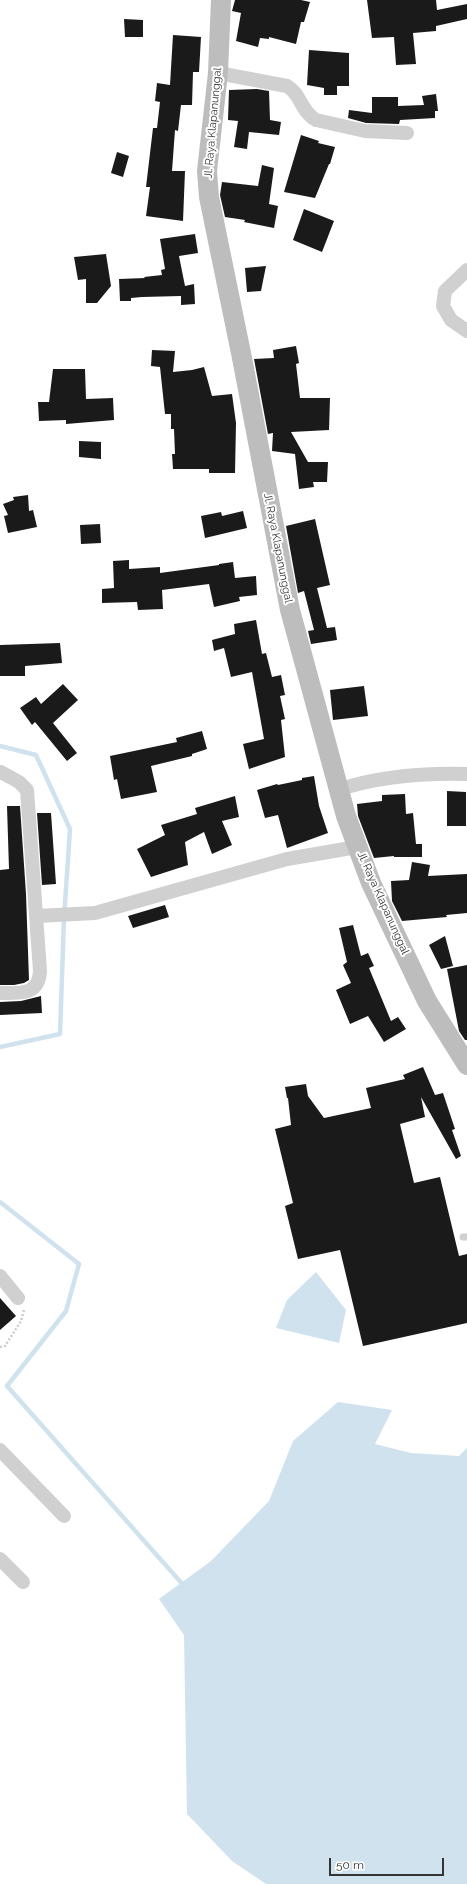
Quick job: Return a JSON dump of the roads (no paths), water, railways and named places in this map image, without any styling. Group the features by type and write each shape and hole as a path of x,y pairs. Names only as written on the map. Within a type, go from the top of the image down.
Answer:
{"street":[{"name":"Jl. Raya Klapanunggal","path":"221,0 218,73 207,171 209,197 242,358 290,610 338,790 357,848 371,883 427,1002 467,1065"},
{"path":"218,73 287,86 293,89 304,110 309,116 316,120 365,131 407,133"},
{"path":"467,270 445,291 443,306 451,320 467,331"},
{"path":"0,993 21,993 31,990 37,985 40,971 27,790 19,782 1,772"},
{"path":"338,790 359,783 392,778 467,774"},
{"path":"37,916 95,913 287,859 357,848"},
{"path":"0,1276 18,1298"},
{"path":"0,1450 64,1516"},
{"path":"0,1559 23,1582"}],"water":[{"path":"316,1272 346,1310 339,1343 276,1328 287,1300"},
{"path":"338,1402 392,1410 375,1444 411,1453 459,1456 467,1448 467,1884 266,1884 232,1861 187,1814 184,1635 159,1599 211,1561 269,1501 293,1441"}],"waterway":[{"path":"0,746 36,755 70,829 64,918 60,1034 0,1047"},
{"path":"0,1202 79,1264 66,1311 7,1386 185,1587"}]}
